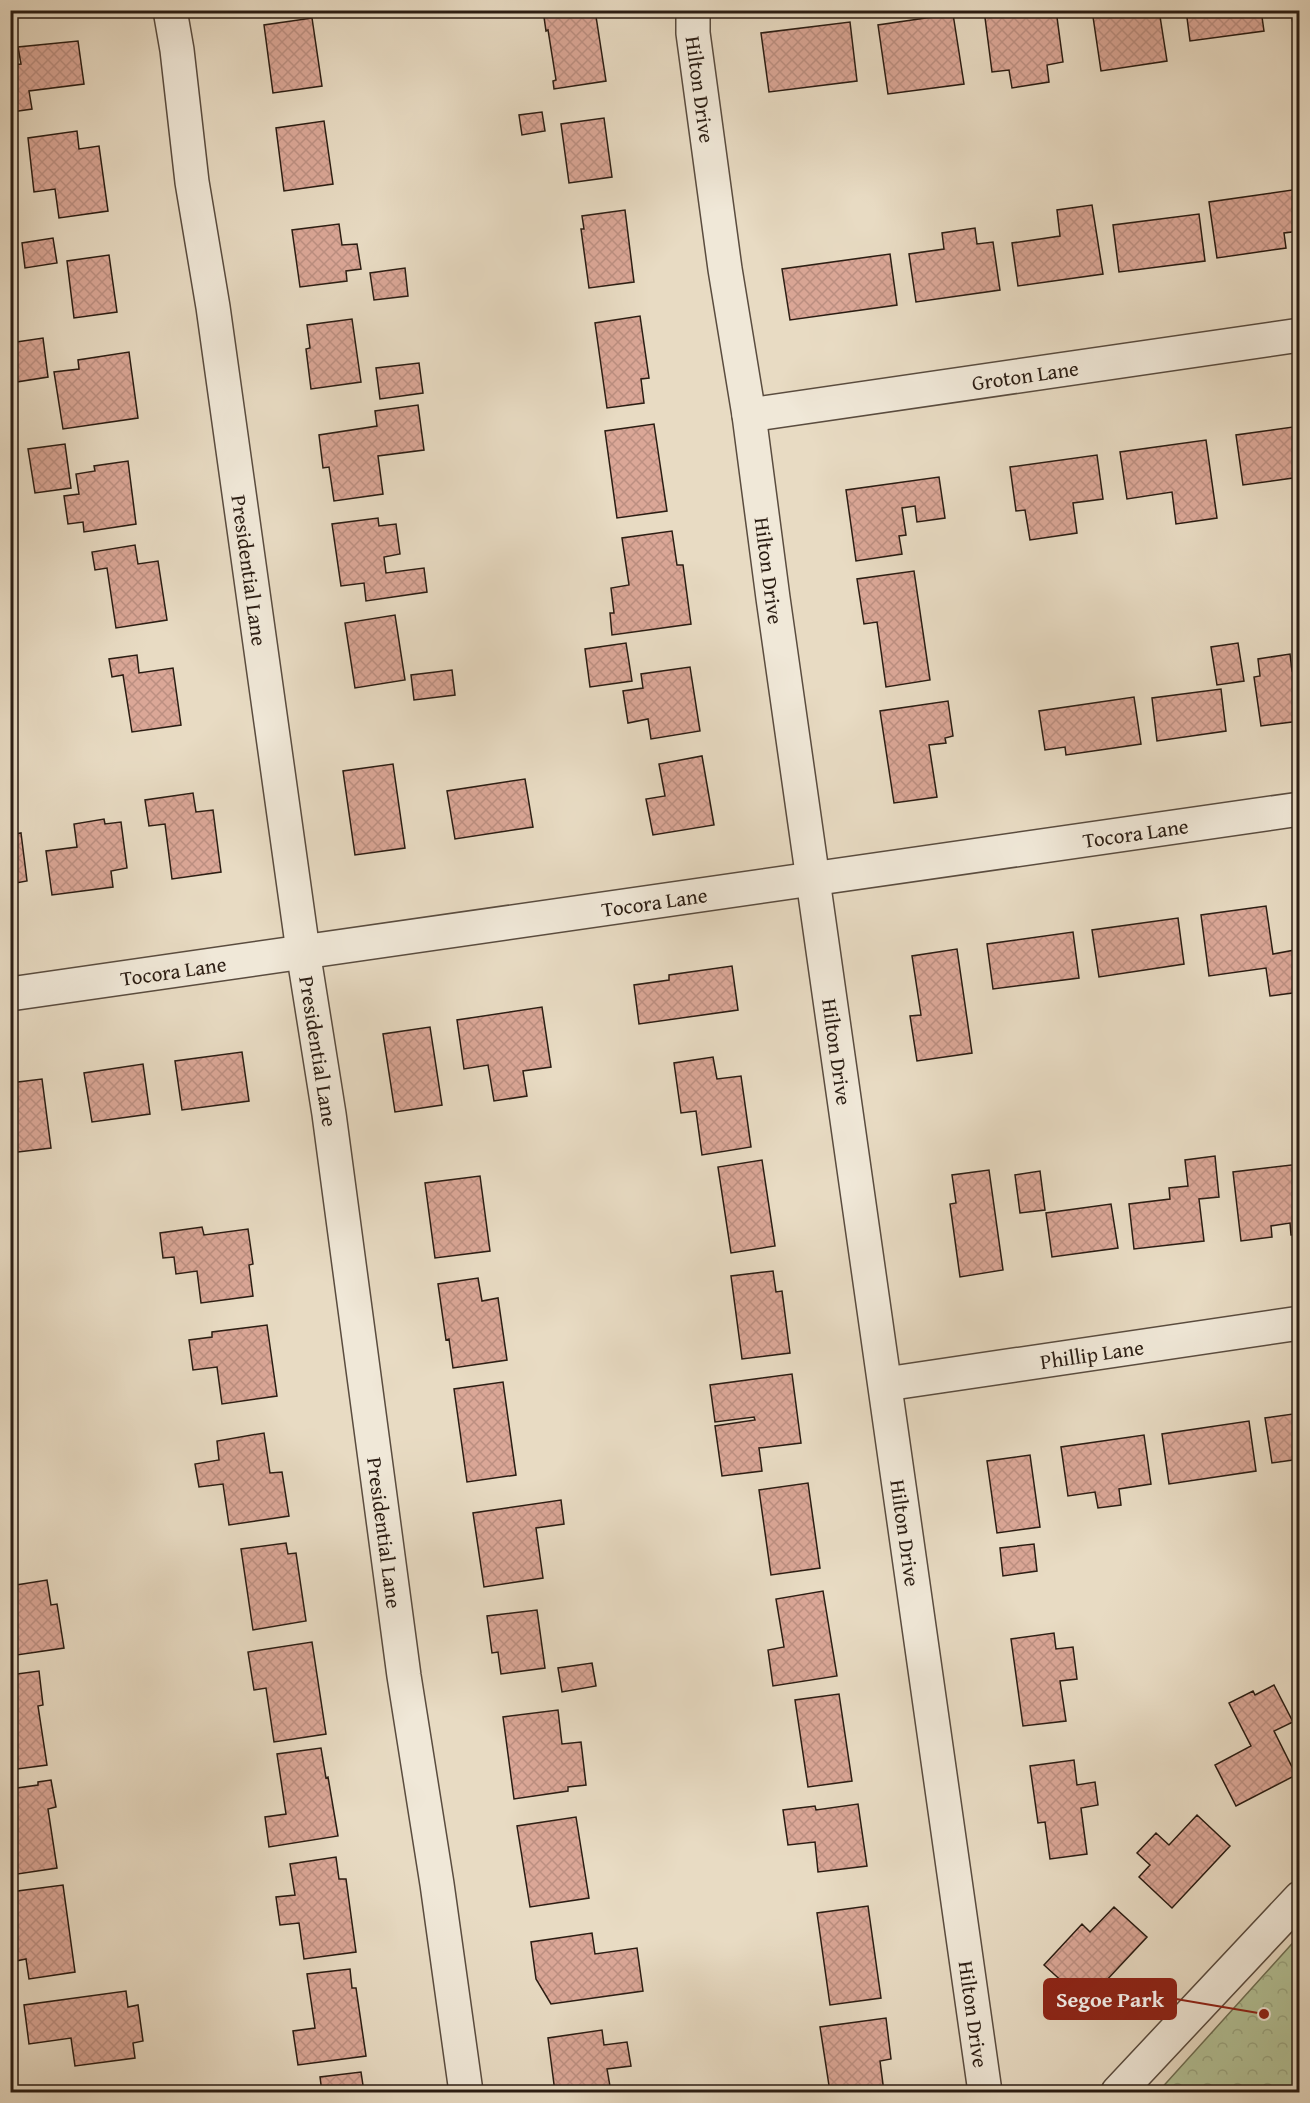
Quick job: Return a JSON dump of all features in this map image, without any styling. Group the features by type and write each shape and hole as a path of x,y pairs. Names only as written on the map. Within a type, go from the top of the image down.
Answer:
{"street":[{"name":"Presidential Lane","path":"170,10 177,50 192,182 213,307 303,951 329,1114 404,1676 437,1884 466,2092"},
{"name":"Hilton Drive","path":"693,10 693,33 725,269 749,414 986,2092"},
{"name":"Groton Lane","path":"749,414 1299,335"},
{"name":"Tocora Lane","path":"10,994 1299,809"},
{"name":"Phillip Lane","path":"886,1384 1299,1323"},
{"path":"1118,2092 1299,1898"}],"green space":[{"path":"1299,1936 1299,2092 1158,2092"}],"building":[{"path":"543,10 595,10 606,81 554,89 553,81 556,80"},
{"path":"984,10 1056,10 1063,62 1047,65 1049,82 1012,88 1009,70 992,72"},
{"path":"1092,10 1159,10 1167,61 1101,71"},
{"path":"1186,10 1261,10 1264,31 1190,41"},
{"path":"1291,10 1300,10 1300,38 1295,38"},
{"path":"953,14 964,84 888,94 878,25"},
{"path":"312,18 322,86 273,93 264,25"},
{"path":"850,22 857,81 769,92 761,33"},
{"path":"78,41 84,84 29,91 32,109 12,112 10,65 21,64 18,47"},
{"path":"542,112 545,131 522,135 519,115"},
{"path":"604,118 612,177 569,183 561,124"},
{"path":"324,121 333,184 284,191 276,128"},
{"path":"77,131 79,149 99,146 108,211 59,218 55,189 34,192 28,138"},
{"path":"1299,189 1300,231 1284,233 1286,248 1217,258 1209,202"},
{"path":"1092,205 1103,274 1018,286 1012,243 1060,236 1057,210"},
{"path":"625,210 634,282 589,288 581,229 584,229 582,216"},
{"path":"1199,214 1205,261 1119,272 1113,225"},
{"path":"339,224 342,245 357,244 361,269 346,271 347,281 300,287 292,230"},
{"path":"975,228 977,244 993,242 1000,290 916,302 909,254 944,249 942,233"},
{"path":"53,238 57,263 25,268 22,243"},
{"path":"890,254 897,305 790,320 782,269"},
{"path":"109,255 117,312 74,318 67,261"},
{"path":"405,268 408,296 374,300 370,273"},
{"path":"640,316 649,378 641,379 644,403 607,408 595,323"},
{"path":"352,319 361,382 311,389 306,349 310,348 307,325"},
{"path":"43,338 48,377 10,383 10,343"},
{"path":"129,352 138,418 63,429 54,372 79,369 78,360"},
{"path":"419,363 423,393 380,399 376,368"},
{"path":"418,405 424,450 378,456 383,494 334,501 329,467 323,468 319,435 377,426 375,411"},
{"path":"654,424 667,511 617,518 605,431"},
{"path":"1300,426 1300,477 1243,485 1236,435"},
{"path":"1206,440 1217,518 1176,524 1172,492 1127,499 1120,452"},
{"path":"65,444 71,488 35,493 28,449"},
{"path":"1097,455 1103,499 1073,503 1077,533 1030,540 1025,510 1016,511 1010,467"},
{"path":"128,461 136,524 84,532 83,522 68,524 64,496 79,494 76,474 95,471 94,466"},
{"path":"939,477 945,518 917,522 915,506 902,508 906,535 899,536 902,554 856,561 846,490"},
{"path":"378,518 379,526 396,524 400,554 384,557 386,573 424,568 427,592 366,601 364,583 341,586 332,524"},
{"path":"672,531 677,565 683,565 691,624 612,635 610,613 614,613 611,588 629,585 622,538"},
{"path":"135,545 138,564 158,561 167,620 116,628 107,568 95,570 92,552"},
{"path":"914,571 930,680 886,687 877,622 864,624 857,579"},
{"path":"395,615 405,680 355,688 345,623"},
{"path":"626,643 632,681 590,687 585,649"},
{"path":"1238,643 1244,681 1217,685 1211,647"},
{"path":"1297,653 1300,653 1300,721 1261,726 1254,677 1260,676 1258,659 1290,654 1292,671 1299,670"},
{"path":"137,655 139,673 173,668 181,725 132,732 123,675 112,677 109,659"},
{"path":"690,667 700,731 651,739 648,719 628,723 623,691 643,688 641,674"},
{"path":"452,670 455,695 414,700 411,675"},
{"path":"1221,689 1226,731 1157,741 1152,698"},
{"path":"1134,697 1141,744 1066,755 1065,747 1045,750 1039,711"},
{"path":"948,701 953,736 945,738 946,743 929,745 937,797 894,803 880,711"},
{"path":"702,756 714,825 653,835 646,799 665,796 659,764"},
{"path":"393,764 405,848 355,855 343,771"},
{"path":"525,779 533,827 455,839 447,791"},
{"path":"193,793 196,812 213,810 221,872 172,879 165,824 149,826 145,800"},
{"path":"104,819 105,824 121,822 127,868 111,871 113,887 52,895 46,851 77,847 74,824"},
{"path":"21,833 27,881 10,884 10,835"},
{"path":"1266,906 1273,954 1295,950 1300,992 1270,996 1266,968 1209,976 1201,915"},
{"path":"1178,918 1184,964 1099,977 1092,930"},
{"path":"1073,932 1079,978 993,989 987,944"},
{"path":"957,949 972,1053 917,1061 910,1016 921,1015 912,956"},
{"path":"732,966 738,1010 639,1024 634,985 669,980 669,975"},
{"path":"542,1007 551,1067 523,1071 527,1096 494,1101 488,1065 464,1069 457,1020"},
{"path":"430,1027 442,1105 395,1112 383,1034"},
{"path":"242,1052 249,1101 182,1110 175,1061"},
{"path":"713,1057 717,1079 741,1076 751,1147 702,1155 696,1111 681,1113 674,1063"},
{"path":"143,1064 150,1114 92,1122 84,1073"},
{"path":"42,1079 51,1148 10,1153 10,1083"},
{"path":"1215,1156 1219,1197 1199,1199 1204,1241 1134,1249 1129,1204 1170,1199 1169,1188 1188,1186 1185,1160"},
{"path":"762,1160 775,1246 731,1253 718,1167"},
{"path":"1300,1164 1300,1234 1291,1235 1290,1223 1271,1226 1272,1237 1241,1241 1233,1172"},
{"path":"989,1170 1003,1270 960,1277 950,1204 956,1203 952,1175"},
{"path":"1040,1171 1045,1210 1020,1213 1015,1175"},
{"path":"480,1176 490,1251 435,1258 425,1183"},
{"path":"1111,1204 1118,1248 1052,1257 1046,1213"},
{"path":"202,1227 204,1235 248,1229 253,1264 249,1265 253,1296 201,1303 197,1271 176,1274 174,1257 163,1258 160,1233"},
{"path":"773,1271 776,1292 782,1291 790,1353 742,1359 731,1276"},
{"path":"478,1278 482,1301 498,1298 507,1360 453,1368 449,1339 446,1340 438,1284"},
{"path":"267,1325 277,1396 222,1404 217,1367 193,1370 189,1340 212,1337 212,1332"},
{"path":"792,1374 801,1443 759,1448 762,1471 722,1476 715,1426 755,1420 754,1417 715,1422 710,1385"},
{"path":"503,1382 516,1475 467,1482 454,1389"},
{"path":"1300,1413 1300,1459 1272,1463 1265,1418"},
{"path":"1249,1421 1256,1471 1169,1484 1162,1434"},
{"path":"264,1433 270,1473 282,1472 289,1516 229,1525 223,1484 199,1487 195,1464 219,1460 217,1441"},
{"path":"1144,1435 1151,1484 1119,1489 1121,1505 1098,1508 1095,1492 1068,1496 1061,1447"},
{"path":"1030,1455 1040,1527 997,1533 987,1461"},
{"path":"808,1483 820,1568 771,1575 759,1490"},
{"path":"561,1500 564,1524 536,1528 543,1578 484,1587 473,1513"},
{"path":"286,1543 288,1554 296,1553 306,1621 253,1630 241,1549"},
{"path":"1034,1544 1037,1571 1003,1576 1000,1548"},
{"path":"47,1580 51,1605 57,1604 64,1648 10,1656 10,1586"},
{"path":"823,1591 837,1676 773,1686 768,1650 784,1647 776,1599"},
{"path":"537,1610 545,1668 501,1674 498,1652 492,1653 487,1616"},
{"path":"1054,1633 1056,1649 1073,1647 1077,1679 1060,1681 1066,1721 1023,1726 1011,1639"},
{"path":"312,1642 326,1734 274,1742 266,1688 254,1690 248,1652"},
{"path":"592,1663 596,1686 562,1692 558,1668"},
{"path":"39,1671 43,1705 38,1706 47,1765 10,1770 10,1675"},
{"path":"1274,1685 1293,1722 1274,1731 1296,1775 1236,1806 1215,1765 1251,1746 1229,1703 1253,1691 1255,1695"},
{"path":"839,1694 852,1781 808,1787 795,1700"},
{"path":"558,1710 562,1744 581,1742 586,1785 568,1787 568,1791 514,1799 503,1717"},
{"path":"321,1748 338,1836 269,1847 265,1817 286,1814 277,1754"},
{"path":"1074,1760 1077,1785 1095,1782 1098,1805 1081,1808 1087,1854 1050,1859 1045,1822 1038,1823 1030,1766"},
{"path":"51,1780 56,1807 48,1809 57,1868 11,1875 10,1789 38,1785 38,1782"},
{"path":"858,1804 867,1866 818,1872 815,1842 788,1845 783,1810 815,1806 816,1810"},
{"path":"1197,1815 1230,1846 1172,1908 1139,1877 1150,1865 1137,1853 1156,1833 1169,1845"},
{"path":"576,1817 589,1898 530,1907 517,1826"},
{"path":"336,1857 339,1879 346,1879 356,1952 304,1959 299,1923 280,1925 276,1897 295,1895 290,1864"},
{"path":"63,1885 75,1972 29,1979 26,1959 16,1961 10,1918 10,1892"},
{"path":"868,1906 881,1998 830,2005 817,1913"},
{"path":"1114,1907 1147,1937 1103,1984 1105,1987 1088,2005 1044,1965 1082,1924 1090,1932"},
{"path":"592,1933 595,1954 637,1948 643,1991 551,2004 536,1979 531,1942"},
{"path":"350,1969 352,1988 356,1988 366,2056 298,2065 293,2031 315,2028 307,1974"},
{"path":"126,1991 128,2007 138,2005 143,2041 133,2043 135,2058 75,2066 71,2038 29,2044 24,2005"},
{"path":"886,2018 891,2059 880,2061 884,2092 830,2092 820,2027"},
{"path":"602,2030 604,2045 627,2042 631,2066 607,2069 611,2092 555,2092 548,2038"},
{"path":"361,2072 364,2092 322,2092 320,2077"}],"place":[{"name":"Segoe Park","path":"1264,2014"}]}
